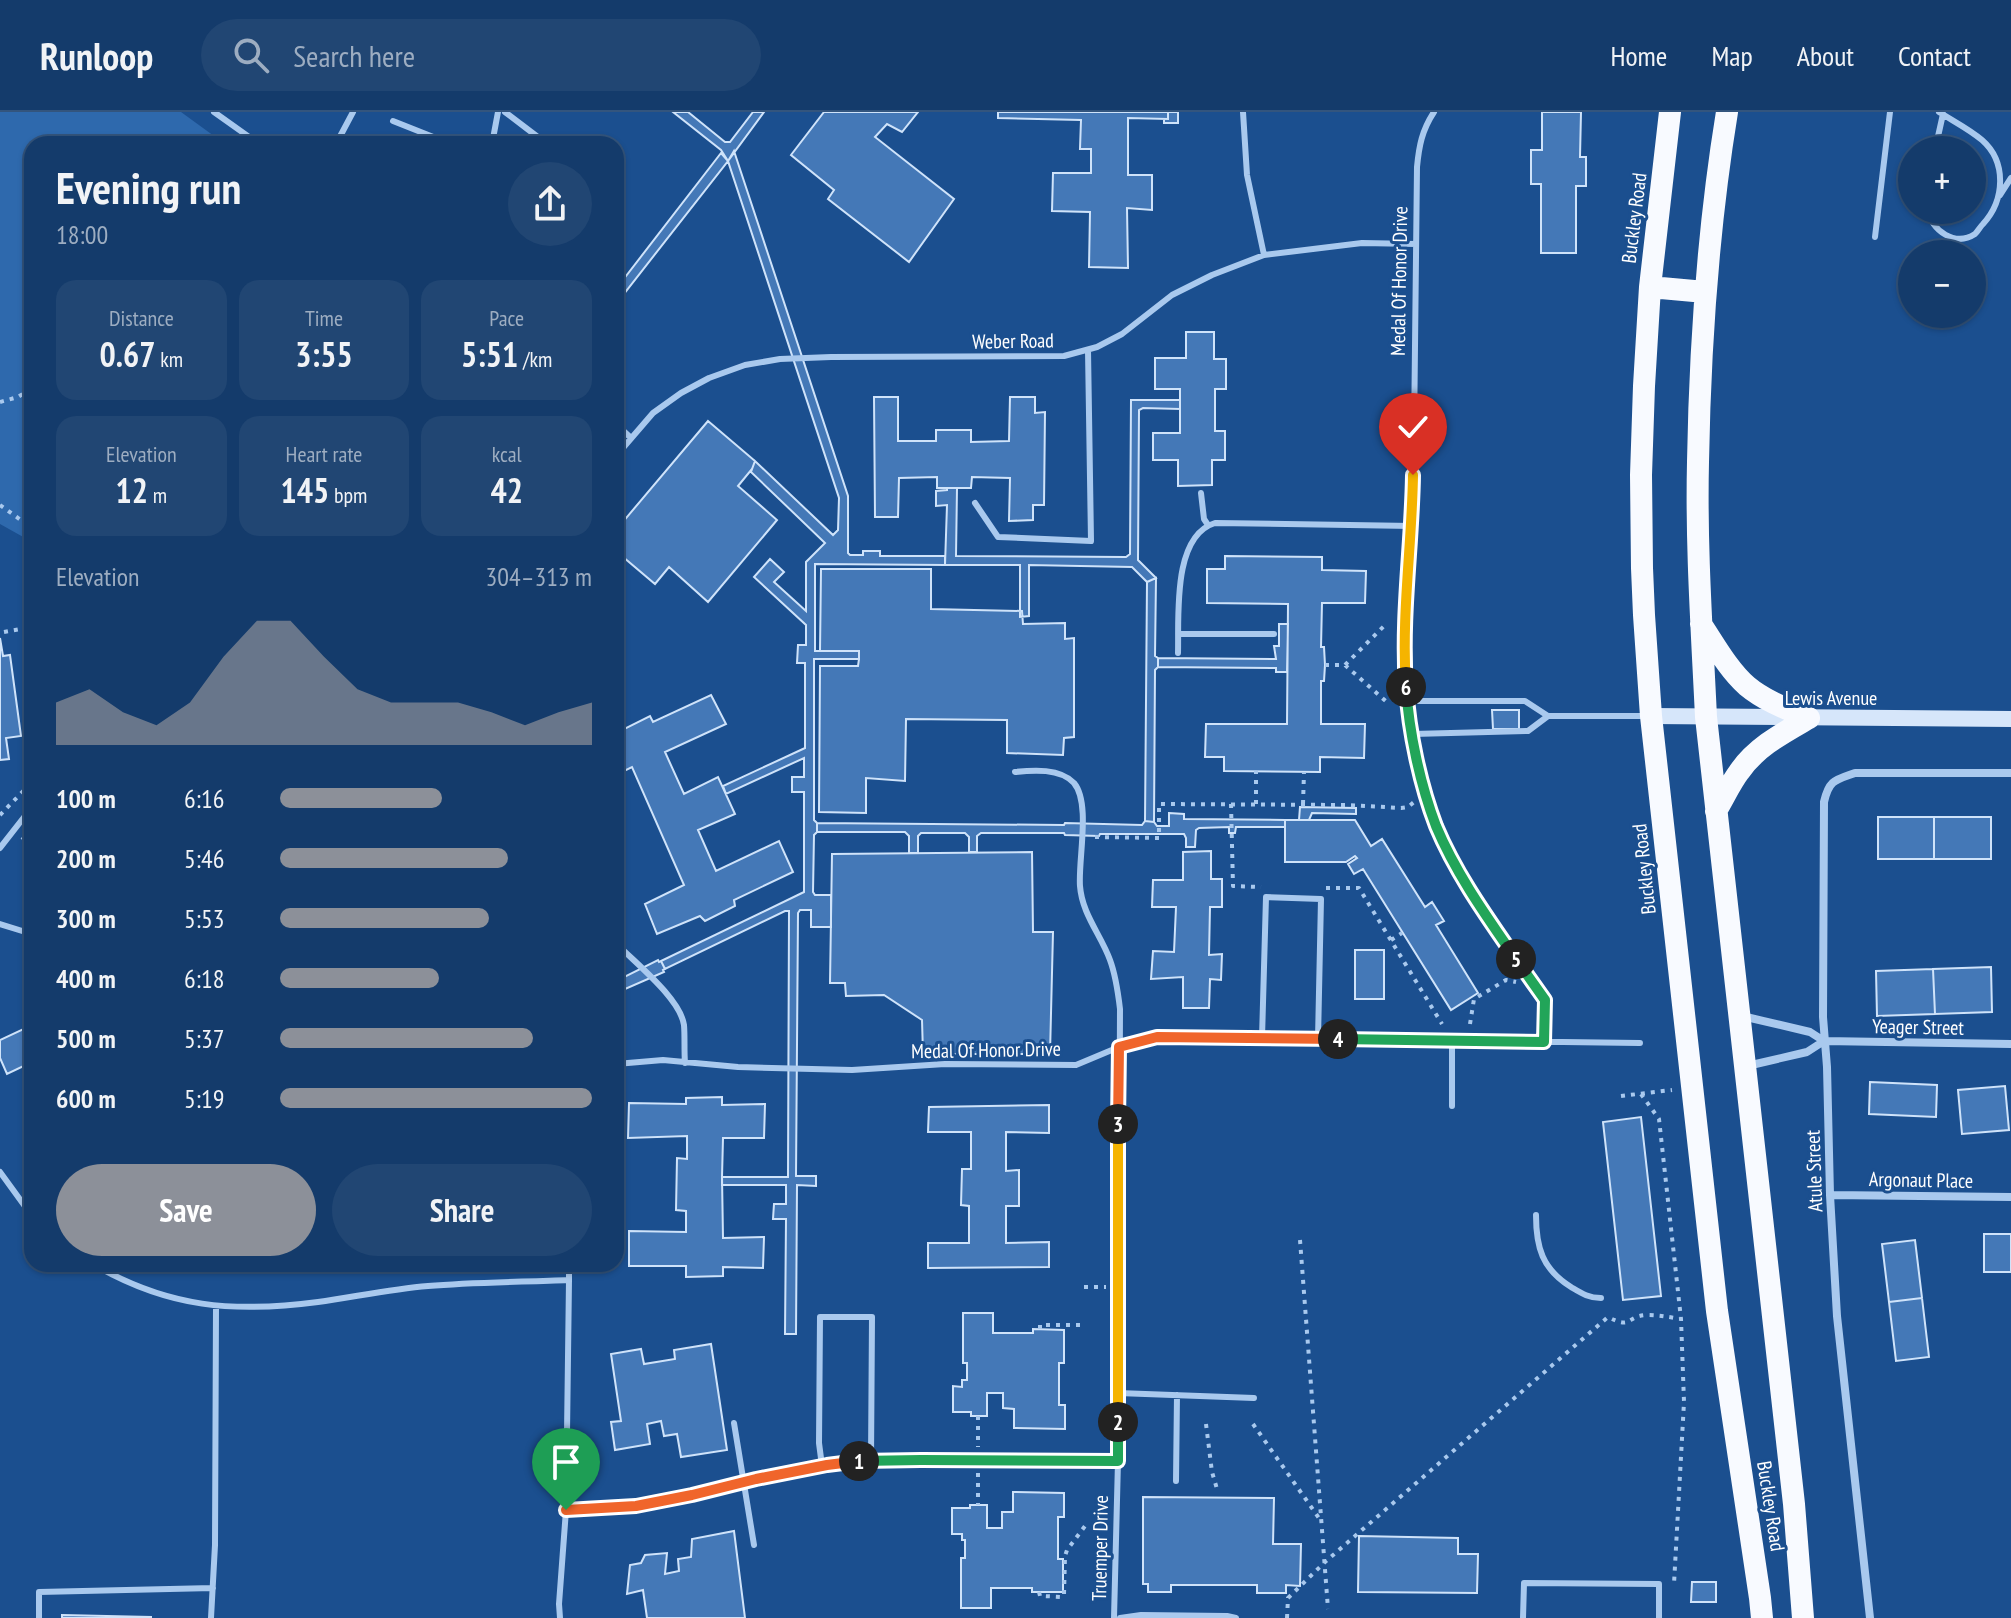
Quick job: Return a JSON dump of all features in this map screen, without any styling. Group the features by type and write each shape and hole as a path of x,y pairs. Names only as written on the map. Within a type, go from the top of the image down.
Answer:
{"highway":[{"name":"Buckley Road","path":"1670,112 1650,287 1641,475 1642,568 1651,716 1717,1311 1762,1618"},
{"name":"Buckley Road","path":"1727,112 1716,178 1705,292 1698,464 1701,624 1706,717 1794,1504 1803,1618"},
{"path":"1650,287 1705,292"},
{"path":"1701,624 1747,686 1771,702 1809,718"},
{"path":"1716,811 1750,758 1809,718"}],"main road":[{"name":"Lewis Avenue","path":"1651,716 2011,719"}],"street":[{"name":"Atule Street","path":"1870,1618 1837,1316 1830,1195 1824,1041 1824,802 1827,788 1834,780 1855,773 2011,773"},
{"path":"1741,1016 1810,1032 1824,1041 1807,1052 1746,1066"},
{"name":"Yeager Street","path":"1824,1041 2011,1044"},
{"name":"Argonaut Place","path":"1830,1195 2011,1197"}],"lane":[{"path":"214,112 248,136"},
{"path":"340,136 353,112"},
{"path":"494,136 498,112"},
{"path":"505,112 536,136"},
{"path":"1243,112 1247,175 1264,255"},
{"name":"Medal Of Honor Drive","path":"1434,112 1419,144 1413,526 1405,640 1407,701 1423,787 1436,825 1448,852 1545,1000 1544,1042"},
{"path":"1875,237 1890,112"},
{"path":"1937,136 1941,113 1983,141 2000,167 2000,196"},
{"path":"393,121 431,136"},
{"path":"1986,221 2011,178"},
{"path":"1934,224 1939,232 1954,239 1974,235 1984,224"},
{"name":"Weber Road","path":"624,446 653,413 681,393 709,378 745,365 780,359 831,357 1064,356 1097,347 1122,334 1172,295 1264,255 1362,243 1416,244"},
{"path":"975,503 998,537 1091,541 1088,350"},
{"path":"624,431 631,438"},
{"path":"1201,493 1204,519 1208,525"},
{"path":"1178,653 1181,568 1193,540 1208,525 1413,526"},
{"path":"1179,634 1274,634"},
{"path":"1407,701 1525,701 1548,716 1651,716"},
{"path":"1413,734 1528,731 1548,716"},
{"name":"Truemper Drive","path":"1015,772 1052,772 1075,784 1084,809 1080,890 1088,917 1110,959 1117,982 1120,1009 1117,1618"},
{"path":"0,847 24,817"},
{"path":"1262,1038 1266,897 1321,899 1318,1039"},
{"path":"0,924 24,932"},
{"path":"624,951 669,996 680,1012 684,1024 685,1063"},
{"name":"Medal Of Honor Drive","path":"624,1063 653,1060 738,1067 852,1070 945,1064 1076,1065 1119,1047 1157,1037 1640,1043"},
{"path":"1452,1041 1452,1106"},
{"path":"0,1172 24,1205"},
{"path":"1536,1215 1536,1239 1544,1262 1559,1280 1589,1298 1601,1298"},
{"path":"106,1272 155,1294 182,1301 216,1307 262,1308 426,1286 569,1280"},
{"path":"560,1618 566,1510 569,1272"},
{"path":"211,1618 216,1307"},
{"path":"822,1466 819,1443 820,1317 872,1317 871,1460"},
{"path":"1118,1393 1254,1398"},
{"path":"1176,1481 1177,1395"},
{"path":"734,1423 754,1545"},
{"path":"566,1510 636,1506 745,1481 871,1460 1118,1461"},
{"path":"1523,1618 1524,1583 1539,1583 1659,1584 1659,1618"},
{"path":"39,1618 39,1592 213,1588"},
{"path":"1117,1618 1141,1615 1236,1618"}],"path":[{"path":"0,402 24,393"},
{"path":"0,505 24,523"},
{"path":"1345,665 1387,623"},
{"path":"4,632 24,628"},
{"path":"1325,665 1345,665 1389,704"},
{"path":"1256,771 1256,804"},
{"path":"1303,804 1304,772"},
{"path":"0,815 24,790"},
{"path":"1091,837 1159,838 1159,804 1375,805 1401,808 1413,804 1414,799"},
{"path":"1231,804 1233,886 1265,887"},
{"path":"1312,887 1359,888 1442,1024"},
{"path":"1391,940 1402,933"},
{"path":"1470,1024 1474,999 1506,980 1516,982"},
{"path":"1621,1096 1672,1090"},
{"path":"1641,1094 1659,1119 1681,1319 1684,1402 1674,1590"},
{"path":"1300,1240 1328,1609"},
{"path":"1084,1287 1108,1287"},
{"path":"1287,1618 1288,1598 1325,1562 1608,1317 1620,1323 1648,1315 1681,1319"},
{"path":"1040,1329 1040,1325 1084,1325"},
{"path":"978,1416 978,1450"},
{"path":"1206,1424 1217,1489"},
{"path":"1253,1424 1322,1522"},
{"path":"978,1473 978,1505"},
{"path":"1039,1592 1040,1596 1064,1595 1065,1556 1085,1526"}],"shaded area":[{"path":"0,112 181,112 214,136 24,136 24,537 0,524"}],"building":[{"path":"673,112 688,112 725,142 730,142 753,112 764,112 728,161 721,150"},
{"path":"824,112 918,112 902,132 887,124 875,137 954,199 909,262 828,199 834,190 791,155"},
{"path":"998,112 1168,112 1168,119 1128,118 1128,175 1152,175 1152,210 1127,208 1128,268 1089,267 1090,212 1052,211 1053,173 1091,173 1091,149 1080,149 1081,120 998,118"},
{"path":"1168,112 1178,112 1178,123 1164,123"},
{"path":"1542,112 1581,112 1580,157 1586,157 1586,186 1576,186 1576,253 1541,253 1541,184 1531,184 1531,150 1542,150"},
{"path":"734,151 848,496 848,553 863,555 863,551 880,551 880,556 945,556 945,565 815,564 815,651 859,651 859,659 814,659 814,820 817,832 814,835 813,892 815,895 831,895 831,927 811,927 811,910 800,910 798,913 796,1176 816,1176 816,1186 797,1185 796,1334 785,1334 786,1219 773,1219 774,1204 786,1204 786,1185 722,1185 722,1177 788,1177 789,911 665,969 661,961 804,892 804,792 792,792 792,777 804,777 804,758 726,794 723,786 805,748 805,663 797,663 798,645 806,645 806,625 754,577 770,559 784,572 774,582 806,611 806,562 825,543 751,472 755,461 833,535 838,530 839,498 728,161"},
{"path":"721,153 728,161 624,294 624,279"},
{"path":"1186,332 1214,332 1214,359 1226,359 1226,389 1215,389 1215,431 1225,431 1225,460 1212,460 1212,485 1178,486 1178,460 1153,460 1153,433 1180,433 1180,389 1155,389 1155,358 1186,358"},
{"path":"874,397 898,397 898,441 936,441 936,430 971,430 971,442 1009,441 1010,397 1035,397 1035,413 1045,412 1044,505 1033,505 1033,520 1009,521 1010,478 972,477 971,488 937,488 937,477 899,478 898,517 875,517"},
{"path":"1131,400 1180,400 1180,409 1139,410 1138,560 1156,578 1147,582 1132,567 1029,565 1029,616 1020,617 1020,565 945,565 947,505 936,506 936,491 947,488 957,488 956,556 1126,557 1130,554"},
{"path":"708,421 755,461 738,486 777,520 708,602 669,567 655,584 624,558 624,521"},
{"path":"1225,556 1322,557 1322,570 1366,571 1365,603 1322,603 1321,647 1324,647 1325,665 1324,681 1321,681 1321,724 1365,724 1364,758 1320,757 1320,772 1224,771 1224,757 1205,757 1206,724 1287,724 1288,604 1207,603 1207,569 1225,569"},
{"path":"821,569 931,569 931,609 1022,611 1023,624 1065,623 1065,639 1074,638 1074,737 1064,738 1063,755 1007,753 1007,720 906,719 905,781 866,778 866,813 819,812 820,666 858,666 859,659 859,651 820,651"},
{"path":"1156,578 1155,656 1158,667 1155,670 1154,822 1145,821 1147,582"},
{"path":"1279,624 1288,624 1287,672 1276,672 1276,668 1158,667 1158,658 1276,659 1274,646 1279,646"},
{"path":"0,638 3,656 10,655 21,736 6,738 9,759 0,760"},
{"path":"711,695 726,724 665,752 684,794 718,777 735,814 698,830 716,871 779,841 793,872 734,900 735,906 705,921 700,916 657,934 645,904 684,885 632,767 624,771 624,729 650,716 653,722"},
{"path":"1492,710 1519,710 1519,729 1493,729"},
{"path":"1300,807 1356,808 1356,814 1312,813 1309,820 1299,820"},
{"path":"1169,813 1184,814 1184,819 1285,820 1285,827 1236,827 1235,833 1229,833 1229,827 1199,828 1196,830 1195,847 1186,847 1184,834 1099,836 981,833 977,836 977,852 969,852 969,837 965,833 921,833 918,836 918,853 909,853 909,836 905,832 817,832 817,823 1142,825 1145,821 1154,822 1157,826 1169,826"},
{"path":"1878,817 1934,817 1934,859 1878,859"},
{"path":"1934,817 1991,817 1991,859 1934,859"},
{"path":"1285,820 1355,820 1371,846 1382,839 1425,907 1432,902 1444,921 1436,925 1478,993 1451,1010 1363,869 1354,874 1348,864 1357,858 1355,856 1346,862 1285,862"},
{"path":"1211,851 1211,879 1222,879 1222,907 1210,907 1209,955 1222,954 1221,980 1210,979 1209,1008 1183,1008 1183,977 1151,979 1153,951 1174,952 1176,907 1152,907 1153,880 1183,880 1183,852"},
{"path":"1032,852 1033,932 1053,932 1050,1054 923,1054 922,1020 884,995 846,996 845,983 830,983 832,854"},
{"path":"1355,950 1384,950 1384,999 1355,999"},
{"path":"658,960 665,969 624,990 624,977"},
{"path":"1991,967 1992,1012 1935,1014 1933,969"},
{"path":"1933,969 1935,1014 1877,1016 1876,971"},
{"path":"24,1029 24,1066 7,1074 0,1058 0,1040"},
{"path":"1870,1082 1937,1085 1936,1117 1869,1114"},
{"path":"2005,1086 2009,1130 1962,1134 1958,1090"},
{"path":"722,1097 722,1105 765,1104 764,1138 723,1138 722,1177 723,1238 764,1237 763,1268 723,1267 723,1276 686,1277 686,1266 629,1266 629,1231 686,1232 686,1211 676,1210 677,1158 687,1159 687,1136 628,1138 629,1103 686,1104 686,1098"},
{"path":"1049,1105 1049,1133 1006,1132 1006,1171 1019,1170 1019,1206 1006,1206 1006,1243 1049,1242 1049,1267 928,1268 928,1243 969,1243 969,1206 961,1205 962,1169 971,1169 971,1132 928,1132 929,1107"},
{"path":"1641,1117 1661,1296 1623,1300 1603,1122"},
{"path":"1984,1234 2011,1234 2011,1272 1984,1272"},
{"path":"1915,1240 1922,1298 1889,1302 1882,1244"},
{"path":"1922,1298 1929,1357 1896,1361 1889,1302"},
{"path":"963,1313 993,1313 993,1333 1064,1330 1064,1363 1059,1363 1059,1405 1065,1405 1065,1429 1014,1428 1014,1409 1003,1408 1003,1393 987,1393 987,1416 953,1412 953,1386 962,1387 962,1380 967,1380 967,1363 963,1363"},
{"path":"711,1344 727,1450 681,1457 677,1434 664,1436 661,1421 647,1424 650,1444 615,1450 611,1422 621,1421 611,1354 641,1349 644,1364 675,1359 674,1350"},
{"path":"1013,1492 1064,1493 1064,1517 1058,1517 1058,1559 1063,1559 1063,1592 991,1588 991,1608 961,1608 961,1558 965,1558 965,1540 962,1540 962,1534 952,1534 952,1508 987,1505 987,1528 1002,1528 1002,1512 1013,1512"},
{"path":"1143,1497 1274,1498 1273,1544 1301,1544 1300,1586 1286,1585 1286,1593 1257,1593 1257,1585 1171,1585 1171,1592 1148,1592 1148,1584 1143,1584"},
{"path":"734,1531 745,1618 647,1618 643,1590 627,1594 630,1565 641,1563 645,1555 667,1553 665,1574 679,1571 678,1559 691,1557 692,1539"},
{"path":"1359,1536 1458,1538 1458,1554 1478,1554 1477,1593 1358,1592"},
{"path":"1692,1582 1716,1582 1716,1602 1691,1602"},
{"path":"62,1615 151,1617 151,1618 62,1618"}],"route":[{"path":"566,1510 636,1506 827,1465 871,1460 1118,1461 1119,1047 1157,1037 1544,1042 1545,1000 1448,852 1423,787 1407,701 1405,667 1413,475"}]}
